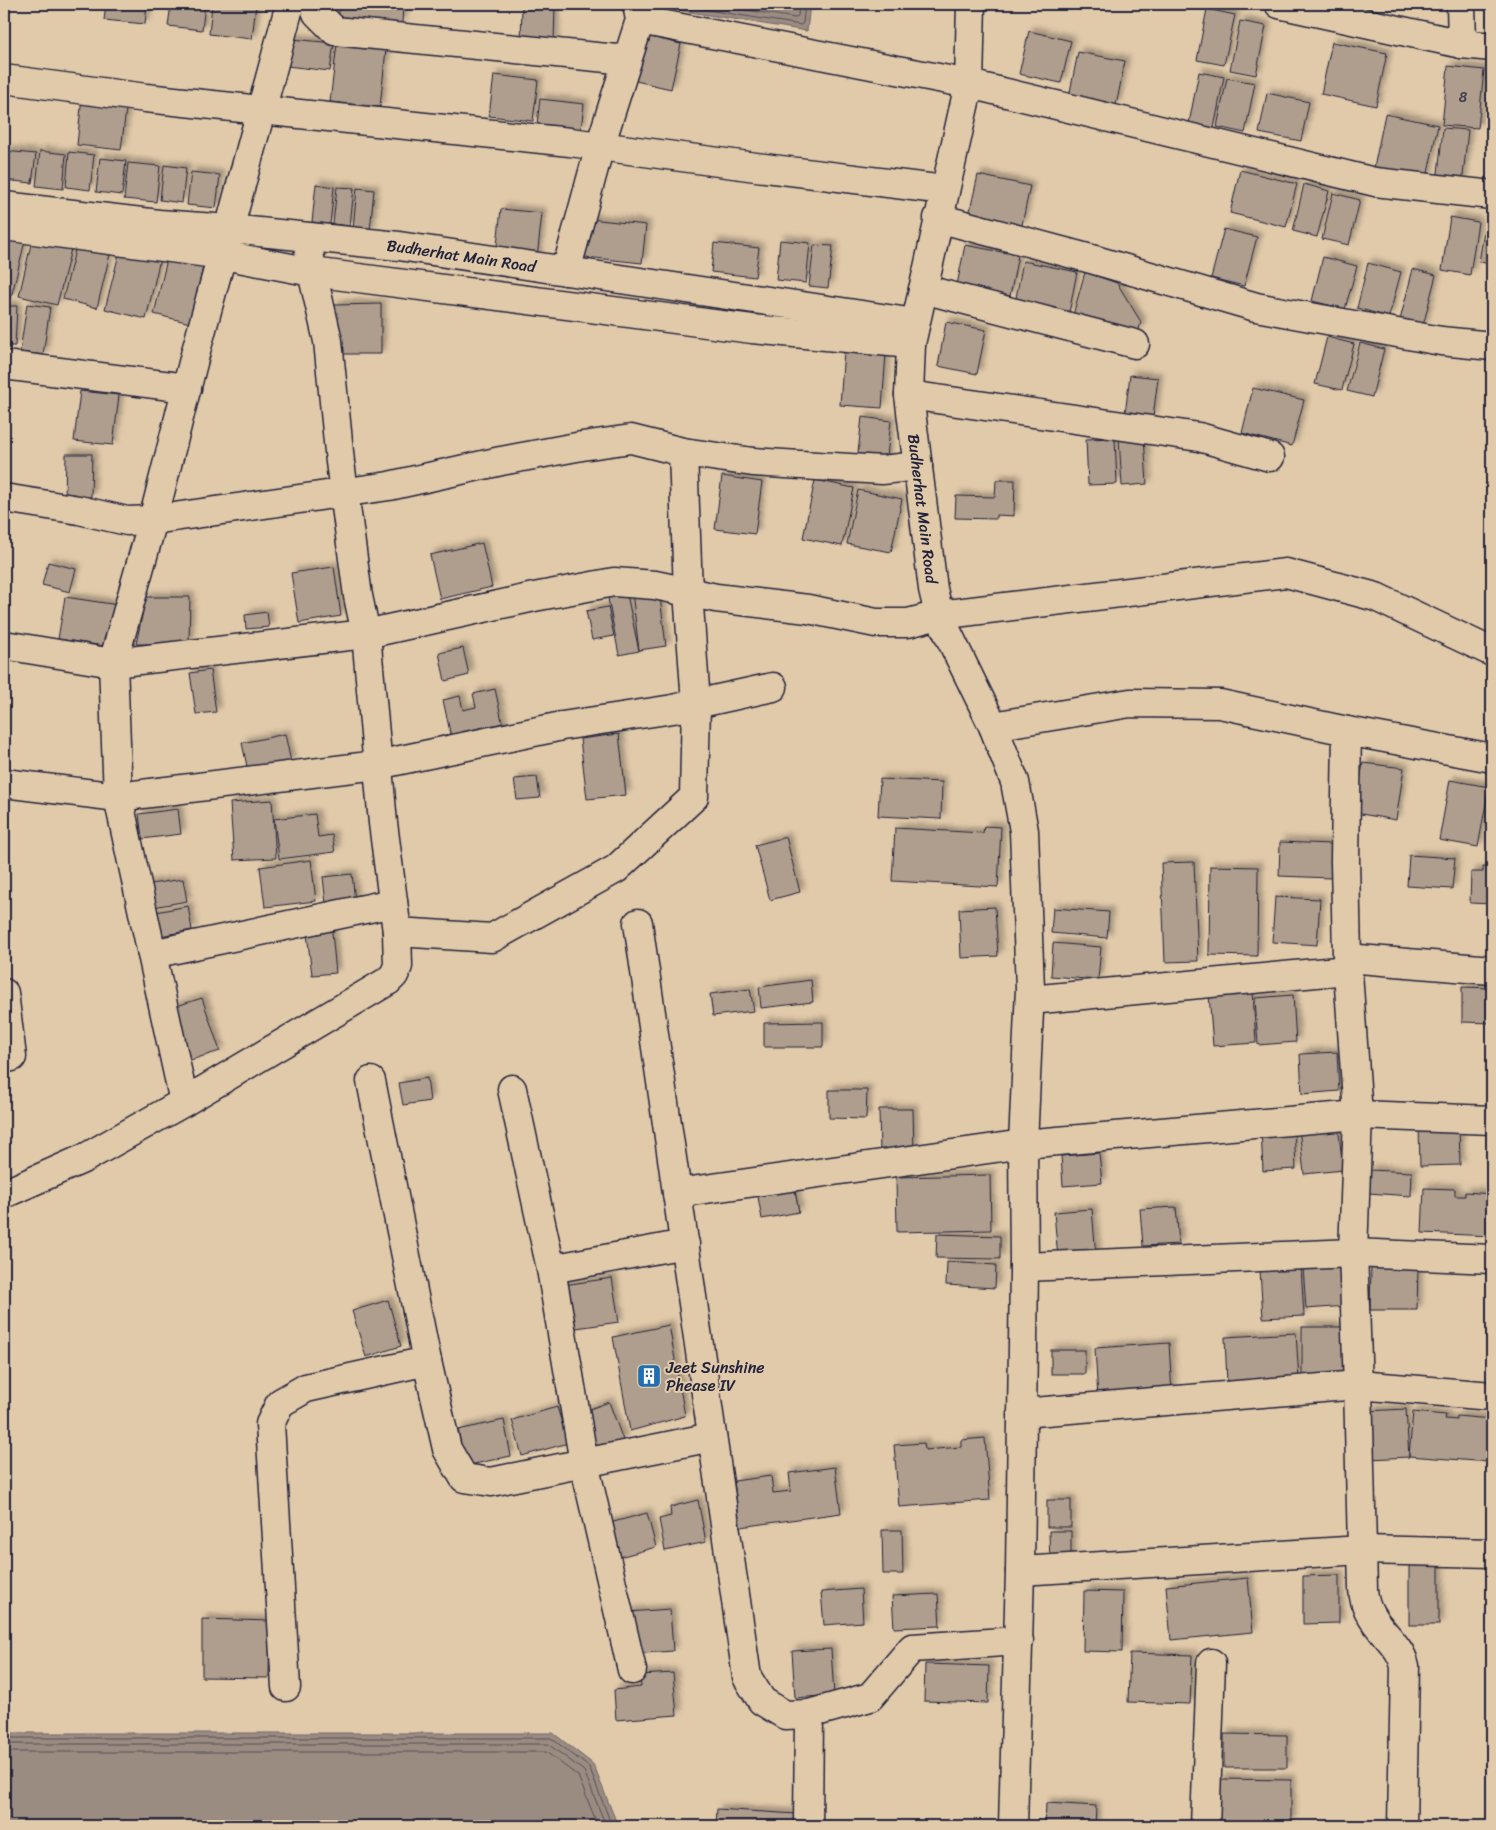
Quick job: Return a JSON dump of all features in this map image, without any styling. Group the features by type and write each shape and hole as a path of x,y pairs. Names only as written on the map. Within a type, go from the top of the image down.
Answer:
{"street":[{"path":"184,1102 118,797 113,663 153,520 290,4"},
{"path":"314,4 317,13 335,31 627,60"},
{"name":"Budherhat Main Road","path":"971,4 969,20 969,84 913,334 909,395 933,589 939,615 993,726 1015,782 1024,830 1030,1000 1023,1144 1024,1267 1019,1641 1013,1826"},
{"path":"1279,4 1462,44 1492,47"},
{"path":"1461,4 1462,44"},
{"path":"566,271 600,146 627,60 638,12 969,84 1375,182 1492,195"},
{"path":"4,79 146,98 570,142 945,190"},
{"name":"Budherhat Main Road","path":"4,206 159,224 230,229 398,246 566,271 913,334"},
{"path":"938,218 1095,260 1256,307 1441,341 1492,346"},
{"name":"Budherhat Main Road","path":"4,226 223,255 312,272 752,329 913,334"},
{"path":"4,1194 85,1158 184,1102 388,981 394,975 398,966 397,932 377,765 366,634 358,596 328,341 312,272 307,237"},
{"path":"923,289 1135,344"},
{"path":"4,365 187,388"},
{"path":"909,395 1199,437 1270,457"},
{"path":"4,498 80,510 127,521 153,520 389,486 501,461 631,439 683,452 763,463 882,470 918,466"},
{"path":"397,932 492,938 616,869 694,797 696,703 688,592 683,452"},
{"path":"4,645 113,663 366,634 534,597 614,582 655,585 716,598 808,609 876,623 908,623 939,615 1286,573 1376,597 1492,652"},
{"path":"4,790 118,797 377,765 562,726 673,709 773,686"},
{"path":"993,726 1130,703 1220,704 1348,731 1492,758"},
{"path":"1348,731 1345,861 1348,964 1358,1115 1352,1253 1358,1385 1363,1602 1400,1653 1405,1666 1402,1826"},
{"path":"152,954 393,904"},
{"path":"638,923 686,1244 747,1677 762,1700 785,1715 809,1714 870,1697 912,1648 1019,1641"},
{"path":"1030,1000 1348,964 1492,970"},
{"path":"4,993 12,1057 4,1059"},
{"path":"371,1081 427,1361 448,1449 464,1478 491,1482 712,1437"},
{"path":"512,1089 551,1269 584,1463 632,1670"},
{"path":"677,1193 1023,1144 1358,1115 1492,1120"},
{"path":"551,1269 686,1244"},
{"path":"1024,1267 1352,1253 1492,1259"},
{"path":"286,1688 270,1424 280,1403 306,1388 427,1361"},
{"path":"1022,1413 1358,1385 1492,1396"},
{"path":"1020,1571 1362,1550 1492,1554"},
{"path":"1205,1826 1211,1663"},
{"path":"808,1826 809,1714"}],"water":[{"path":"659,4 810,4 807,31 659,7"},
{"path":"4,1733 553,1733 593,1764 618,1826 4,1826"}],"building":[{"path":"106,4 147,4 145,24 104,20"},
{"path":"171,4 205,4 202,30 168,26"},
{"path":"212,4 256,4 252,39 209,34"},
{"path":"340,4 403,4 402,23 338,18"},
{"path":"522,4 555,4 554,43 521,43"},
{"path":"1207,9 1235,15 1224,65 1197,60"},
{"path":"1240,21 1266,26 1256,75 1230,70"},
{"path":"1029,31 1071,41 1061,83 1019,74"},
{"path":"638,34 681,44 671,89 627,79"},
{"path":"281,38 334,43 330,71 278,65"},
{"path":"1332,42 1387,53 1376,106 1321,94"},
{"path":"337,44 386,49 380,107 330,102"},
{"path":"1078,52 1125,61 1116,106 1069,97"},
{"path":"1448,66 1484,70 1478,128 1442,125"},
{"path":"1199,72 1224,77 1214,128 1189,123"},
{"path":"494,75 538,80 533,121 489,116"},
{"path":"1227,78 1255,83 1245,133 1217,127"},
{"path":"1267,93 1309,102 1301,141 1259,133"},
{"path":"82,97 127,101 121,150 77,145"},
{"path":"540,99 584,104 581,129 537,124"},
{"path":"1385,114 1438,125 1427,178 1374,168"},
{"path":"1443,128 1468,130 1462,185 1437,182"},
{"path":"4,151 36,154 32,183 4,180"},
{"path":"40,151 66,154 63,189 36,186"},
{"path":"69,152 94,155 90,190 66,187"},
{"path":"100,158 126,161 122,195 96,192"},
{"path":"128,163 160,166 156,202 124,199"},
{"path":"164,165 186,168 182,203 160,200"},
{"path":"1240,170 1297,184 1286,227 1230,213"},
{"path":"191,172 220,175 216,208 187,205"},
{"path":"978,175 1030,186 1022,225 969,215"},
{"path":"316,184 334,187 330,224 312,222"},
{"path":"1304,184 1329,191 1317,237 1293,231"},
{"path":"337,187 354,188 350,226 333,224"},
{"path":"357,188 374,190 370,231 353,229"},
{"path":"1333,193 1360,200 1349,245 1322,239"},
{"path":"501,209 542,213 537,258 496,254"},
{"path":"1450,217 1478,222 1470,275 1442,270"},
{"path":"589,219 646,225 642,263 585,257"},
{"path":"1486,219 1492,220 1492,264 1479,262"},
{"path":"1224,229 1257,237 1244,286 1211,278"},
{"path":"4,236 25,241 11,298 4,296"},
{"path":"32,240 71,249 57,305 19,296"},
{"path":"780,240 810,243 806,283 776,280"},
{"path":"77,242 111,250 97,308 63,299"},
{"path":"714,243 759,248 755,277 711,272"},
{"path":"814,245 833,246 828,288 809,286"},
{"path":"965,245 1018,255 1010,296 957,285"},
{"path":"120,250 160,259 146,319 105,309"},
{"path":"1323,257 1357,266 1345,309 1312,301"},
{"path":"167,259 203,267 190,323 154,314"},
{"path":"1023,261 1077,272 1069,313 1015,303"},
{"path":"1368,263 1401,272 1389,317 1357,308"},
{"path":"1413,269 1436,275 1423,326 1400,320"},
{"path":"1085,272 1117,283 1141,322 1138,333 1073,315"},
{"path":"27,304 50,307 43,355 20,352"},
{"path":"381,304 381,354 334,354 334,305"},
{"path":"4,306 17,306 15,346 4,346"},
{"path":"946,322 986,330 977,374 938,366"},
{"path":"1327,337 1354,344 1342,390 1315,384"},
{"path":"1360,343 1384,349 1372,397 1347,391"},
{"path":"844,350 886,353 882,408 840,405"},
{"path":"1130,375 1158,378 1153,417 1125,414"},
{"path":"1253,388 1304,400 1292,446 1242,433"},
{"path":"80,391 119,395 113,445 74,441"},
{"path":"862,417 891,421 886,465 857,462"},
{"path":"1144,437 1147,484 1122,486 1119,438"},
{"path":"1115,438 1117,484 1088,485 1086,439"},
{"path":"66,454 92,454 91,497 65,497"},
{"path":"722,476 762,482 755,534 715,529"},
{"path":"815,480 854,488 842,546 803,538"},
{"path":"996,480 1015,480 1014,516 996,515 996,519 955,518 956,496 995,497"},
{"path":"858,490 902,499 891,552 847,544"},
{"path":"482,543 492,587 440,599 430,555"},
{"path":"48,562 76,569 70,592 42,585"},
{"path":"334,567 341,616 299,623 291,573"},
{"path":"659,589 666,646 639,650 632,592"},
{"path":"626,590 639,651 619,655 607,593"},
{"path":"65,597 118,605 111,647 58,639"},
{"path":"146,597 190,597 189,644 136,644"},
{"path":"608,607 614,636 592,640 586,611"},
{"path":"267,612 269,627 246,629 245,615"},
{"path":"463,648 469,675 445,681 439,653"},
{"path":"210,670 216,712 196,714 190,673"},
{"path":"495,689 504,730 452,741 443,700 460,696 463,710 476,707 473,694"},
{"path":"285,734 291,762 248,771 242,743"},
{"path":"619,734 626,795 587,799 580,739"},
{"path":"1363,763 1404,768 1396,820 1355,813"},
{"path":"537,777 540,798 517,800 514,779"},
{"path":"880,779 942,782 941,819 878,816"},
{"path":"1450,780 1489,787 1478,847 1439,840"},
{"path":"272,800 276,858 234,860 230,803"},
{"path":"178,809 181,834 142,839 139,814"},
{"path":"315,814 318,837 332,835 335,852 279,859 274,819"},
{"path":"984,826 1001,827 998,887 892,881 895,828 983,833"},
{"path":"786,837 800,892 770,900 755,845"},
{"path":"1280,842 1332,844 1331,878 1279,876"},
{"path":"1409,855 1455,858 1452,889 1407,886"},
{"path":"311,860 316,901 265,907 260,867"},
{"path":"1194,862 1198,961 1165,962 1161,863"},
{"path":"1210,866 1258,867 1257,956 1209,955"},
{"path":"1483,867 1492,867 1492,904 1470,903 1471,872 1483,872"},
{"path":"352,874 355,901 326,904 323,877"},
{"path":"183,879 187,901 148,908 144,885"},
{"path":"1275,897 1320,899 1317,945 1272,942"},
{"path":"188,906 192,930 155,937 151,913"},
{"path":"995,907 998,956 961,958 959,909"},
{"path":"1053,908 1109,912 1107,938 1051,933"},
{"path":"331,922 336,973 312,975 306,925"},
{"path":"1053,943 1101,947 1098,980 1051,976"},
{"path":"811,980 813,1002 761,1008 759,987"},
{"path":"1462,987 1492,988 1492,1023 1462,1022"},
{"path":"750,989 754,1011 713,1016 710,994"},
{"path":"1253,992 1256,1043 1213,1046 1209,994"},
{"path":"1293,995 1296,1042 1258,1045 1255,998"},
{"path":"202,998 220,1051 184,1062 167,1009"},
{"path":"823,1022 823,1047 764,1047 764,1023"},
{"path":"1337,1052 1339,1091 1302,1094 1300,1054"},
{"path":"427,1078 430,1101 403,1105 399,1083"},
{"path":"829,1090 867,1090 866,1119 829,1118"},
{"path":"879,1109 913,1109 914,1155 880,1155"},
{"path":"1338,1124 1343,1170 1304,1174 1299,1128"},
{"path":"1459,1126 1460,1165 1420,1166 1419,1127"},
{"path":"1294,1129 1296,1169 1263,1171 1261,1131"},
{"path":"1099,1153 1102,1183 1063,1186 1061,1156"},
{"path":"1369,1170 1412,1172 1411,1196 1368,1193"},
{"path":"990,1175 991,1230 897,1232 896,1177"},
{"path":"794,1185 799,1212 762,1219 757,1191"},
{"path":"1424,1188 1455,1189 1455,1196 1465,1196 1465,1192 1492,1194 1491,1236 1422,1233"},
{"path":"1176,1207 1179,1244 1143,1246 1140,1209"},
{"path":"1092,1209 1096,1256 1058,1259 1054,1212"},
{"path":"937,1234 1000,1236 1000,1259 936,1258"},
{"path":"947,1262 996,1265 995,1288 946,1285"},
{"path":"1344,1264 1347,1306 1306,1309 1303,1267"},
{"path":"1371,1266 1418,1267 1417,1310 1370,1310"},
{"path":"1301,1267 1304,1316 1263,1318 1260,1270"},
{"path":"612,1278 619,1322 562,1330 556,1286"},
{"path":"388,1300 401,1346 366,1357 352,1311"},
{"name":"Jeet Sunshine Phease IV","path":"669,1325 685,1416 630,1431 613,1337"},
{"path":"1302,1327 1343,1327 1343,1381 1302,1381"},
{"path":"1296,1333 1299,1379 1227,1383 1225,1337"},
{"path":"1169,1343 1172,1394 1098,1398 1095,1348"},
{"path":"1051,1350 1085,1350 1085,1374 1051,1374"},
{"path":"609,1402 623,1440 591,1453 576,1414"},
{"path":"557,1407 568,1443 522,1456 512,1420"},
{"path":"1406,1409 1409,1457 1370,1459 1367,1411"},
{"path":"1413,1412 1446,1415 1445,1419 1457,1420 1457,1416 1491,1419 1488,1462 1409,1456"},
{"path":"504,1420 511,1456 465,1466 458,1430"},
{"path":"985,1438 990,1500 899,1507 894,1445 924,1443 925,1450 961,1447 961,1440"},
{"path":"835,1467 841,1513 740,1527 734,1481 771,1476 773,1493 791,1491 789,1473"},
{"path":"698,1500 706,1542 665,1551 659,1519 671,1516 670,1507"},
{"path":"1047,1500 1071,1500 1071,1527 1047,1527"},
{"path":"647,1513 656,1547 616,1558 606,1524"},
{"path":"882,1530 902,1530 903,1574 883,1574"},
{"path":"1049,1531 1071,1531 1071,1566 1050,1566"},
{"path":"1409,1559 1439,1559 1439,1625 1409,1625"},
{"path":"1339,1575 1339,1623 1303,1624 1303,1576"},
{"path":"1248,1578 1253,1632 1171,1640 1166,1586"},
{"path":"861,1589 863,1622 824,1625 821,1592"},
{"path":"1084,1591 1123,1592 1122,1652 1083,1651"},
{"path":"938,1594 940,1626 894,1628 892,1596"},
{"path":"670,1609 673,1651 631,1654 628,1612"},
{"path":"202,1619 270,1621 269,1678 202,1677"},
{"path":"831,1649 834,1695 795,1698 792,1651"},
{"path":"1130,1653 1192,1655 1190,1704 1128,1702"},
{"path":"925,1664 989,1666 988,1703 924,1701"},
{"path":"673,1673 677,1715 616,1720 614,1690 641,1687 640,1675"},
{"path":"1224,1734 1287,1735 1287,1768 1224,1768"},
{"path":"1219,1779 1291,1780 1291,1823 1219,1822"},
{"path":"1046,1803 1096,1806 1095,1826 1045,1826"},
{"path":"717,1809 796,1814 796,1826 716,1826"}],"place":[{"name":"Jeet Sunshine Phease IV","path":"649,1376"}]}
